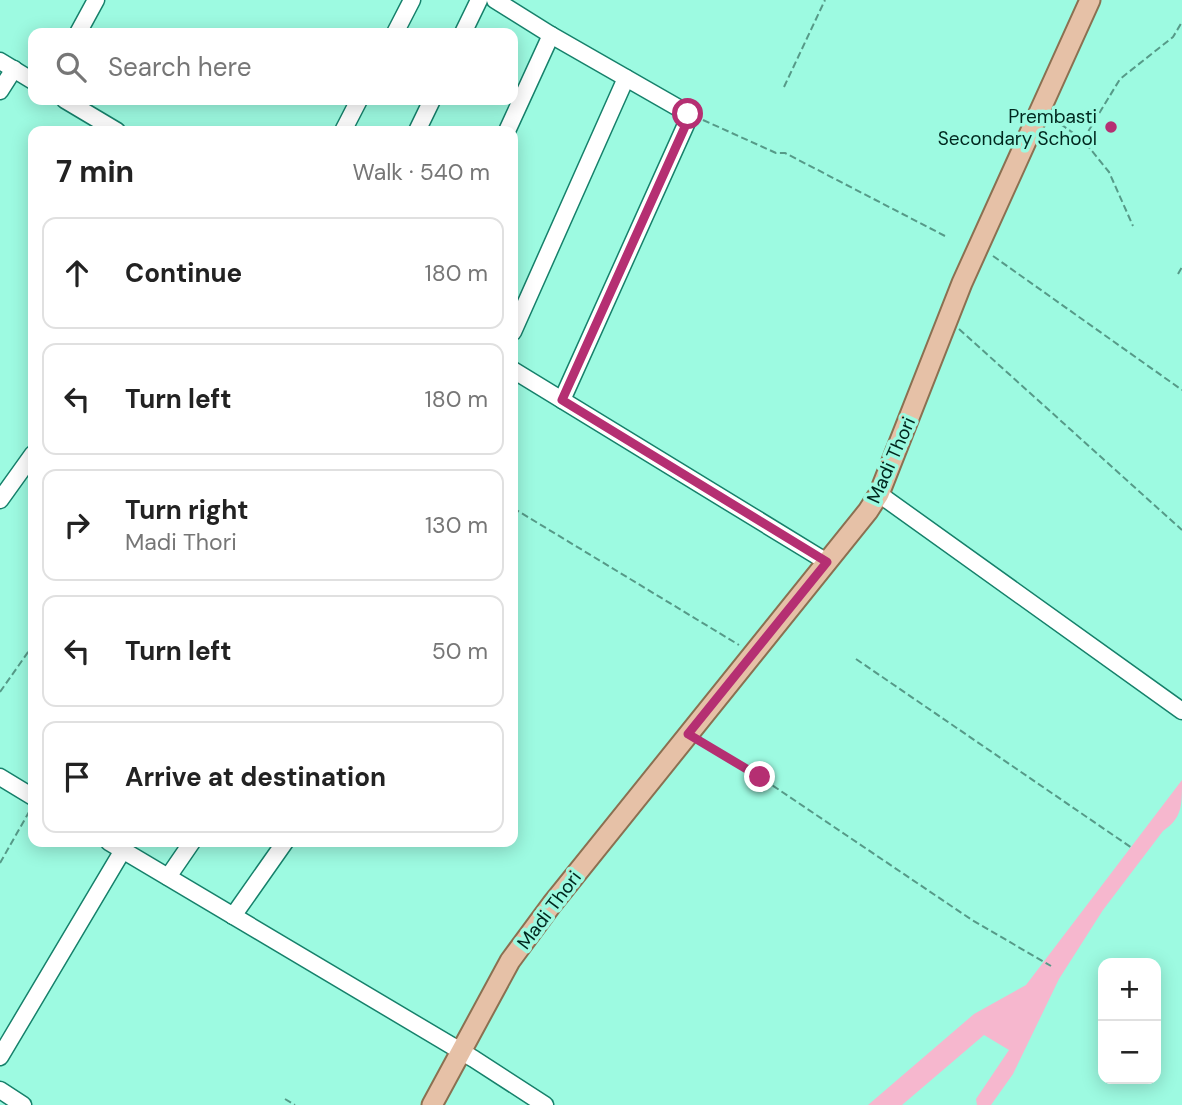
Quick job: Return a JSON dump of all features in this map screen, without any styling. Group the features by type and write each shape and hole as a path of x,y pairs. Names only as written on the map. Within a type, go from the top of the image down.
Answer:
{"main road":[{"name":"Madi Thori","path":"432,1105 510,961 552,904 879,494 947,318 1090,0"}],"street":[{"path":"81,28 96,0"},
{"path":"398,28 412,0"},
{"path":"465,28 479,0"},
{"path":"495,0 688,114 682,133 562,400"},
{"path":"509,126 551,35"},
{"path":"0,91 7,65 28,78"},
{"path":"518,320 626,78"},
{"path":"73,105 109,126"},
{"path":"345,126 356,105"},
{"path":"419,126 430,105"},
{"path":"518,373 827,562"},
{"path":"0,500 28,461"},
{"path":"879,494 1182,711"},
{"path":"0,777 28,794"},
{"path":"0,1057 115,847"},
{"path":"118,847 460,1051 545,1105"},
{"path":"169,877 189,847"},
{"path":"233,916 281,847"},
{"path":"0,1090 23,1105"}],"path":[{"path":"784,86 825,0"},
{"path":"1083,140 1120,79 1173,37 1182,22"},
{"path":"1040,109 1083,140 1109,172 1133,226"},
{"path":"688,114 776,153 785,153 945,236"},
{"path":"978,246 1182,390"},
{"path":"1178,274 1182,267"},
{"path":"947,318 1182,530"},
{"path":"518,511 753,653"},
{"path":"0,692 28,652"},
{"path":"856,659 1132,848"},
{"path":"688,734 760,777 972,920 1051,967"},
{"path":"0,863 28,813"},
{"path":"285,1099 295,1105"}],"shaded area":[{"path":"1182,780 1181,805 1177,816 1103,910 1059,979 1013,1074 991,1105 977,1105 976,1099 1009,1050 984,1035 902,1105 868,1105 974,1014 1026,985"}],"place":[{"name":"Prembasti Secondary School","path":"1111,127"}],"route":[{"path":"688,114 688,120 562,400 827,562 688,734 760,777"}]}
